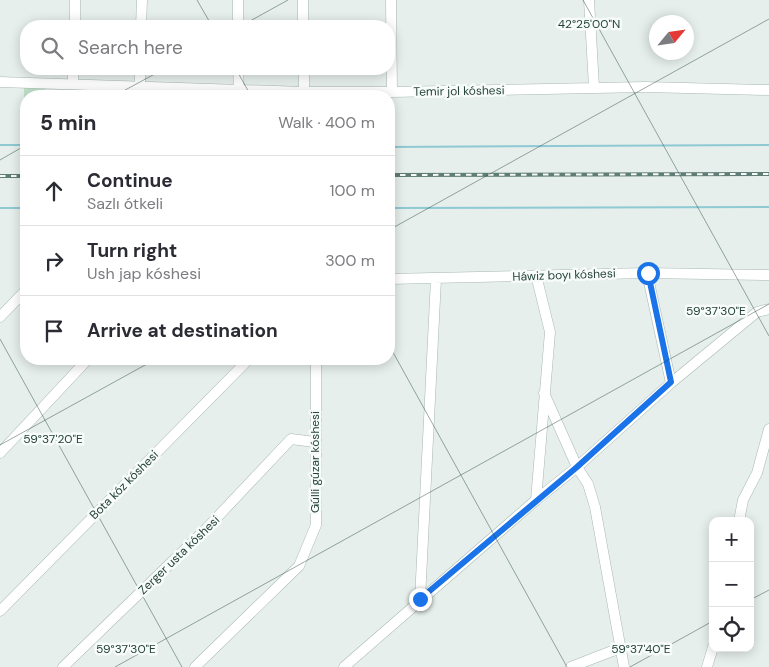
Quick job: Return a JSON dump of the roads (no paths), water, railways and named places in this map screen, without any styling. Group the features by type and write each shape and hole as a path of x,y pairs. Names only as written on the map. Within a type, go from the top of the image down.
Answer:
{"street":[{"path":"74,20 75,0"},
{"path":"141,20 142,0"},
{"path":"238,0 238,20"},
{"path":"303,0 303,20"},
{"path":"391,0 391,20"},
{"path":"589,0 594,87"},
{"path":"73,75 73,82"},
{"path":"140,75 140,84"},
{"path":"238,75 239,90"},
{"path":"304,75 304,90"},
{"path":"392,75 392,90"},
{"name":"Temir jol kóshesi","path":"0,82 140,84 239,90"},
{"name":"Temir jol kóshesi","path":"395,92 594,87 769,90"},
{"path":"648,273 671,382"},
{"name":"Háwiz boyı kóshesi","path":"395,279 648,273 769,275"},
{"path":"536,276 550,332 536,500"},
{"path":"420,599 436,279"},
{"path":"0,317 20,296"},
{"path":"344,667 420,599 577,467 671,382 757,312 769,309"},
{"path":"0,453 82,365"},
{"name":"Bota kóz kóshesi","path":"0,611 243,365"},
{"name":"Gúlli gúzar kóshesi","path":"195,667 299,566 316,525 316,365"},
{"path":"544,393 577,467 588,484 595,507 624,667"},
{"path":"740,517 743,500 758,473 769,430"},
{"name":"Zerger usta kóshesi","path":"63,667 207,528 291,439 315,442"},
{"path":"571,667 620,648"},
{"path":"707,667 712,652"}],"waterway":[{"path":"0,145 20,145"},
{"path":"395,147 769,145"},
{"path":"395,208 769,207"},
{"path":"0,208 20,208"}],"railway":[{"path":"395,175 769,174"},
{"path":"0,176 20,176"}]}
